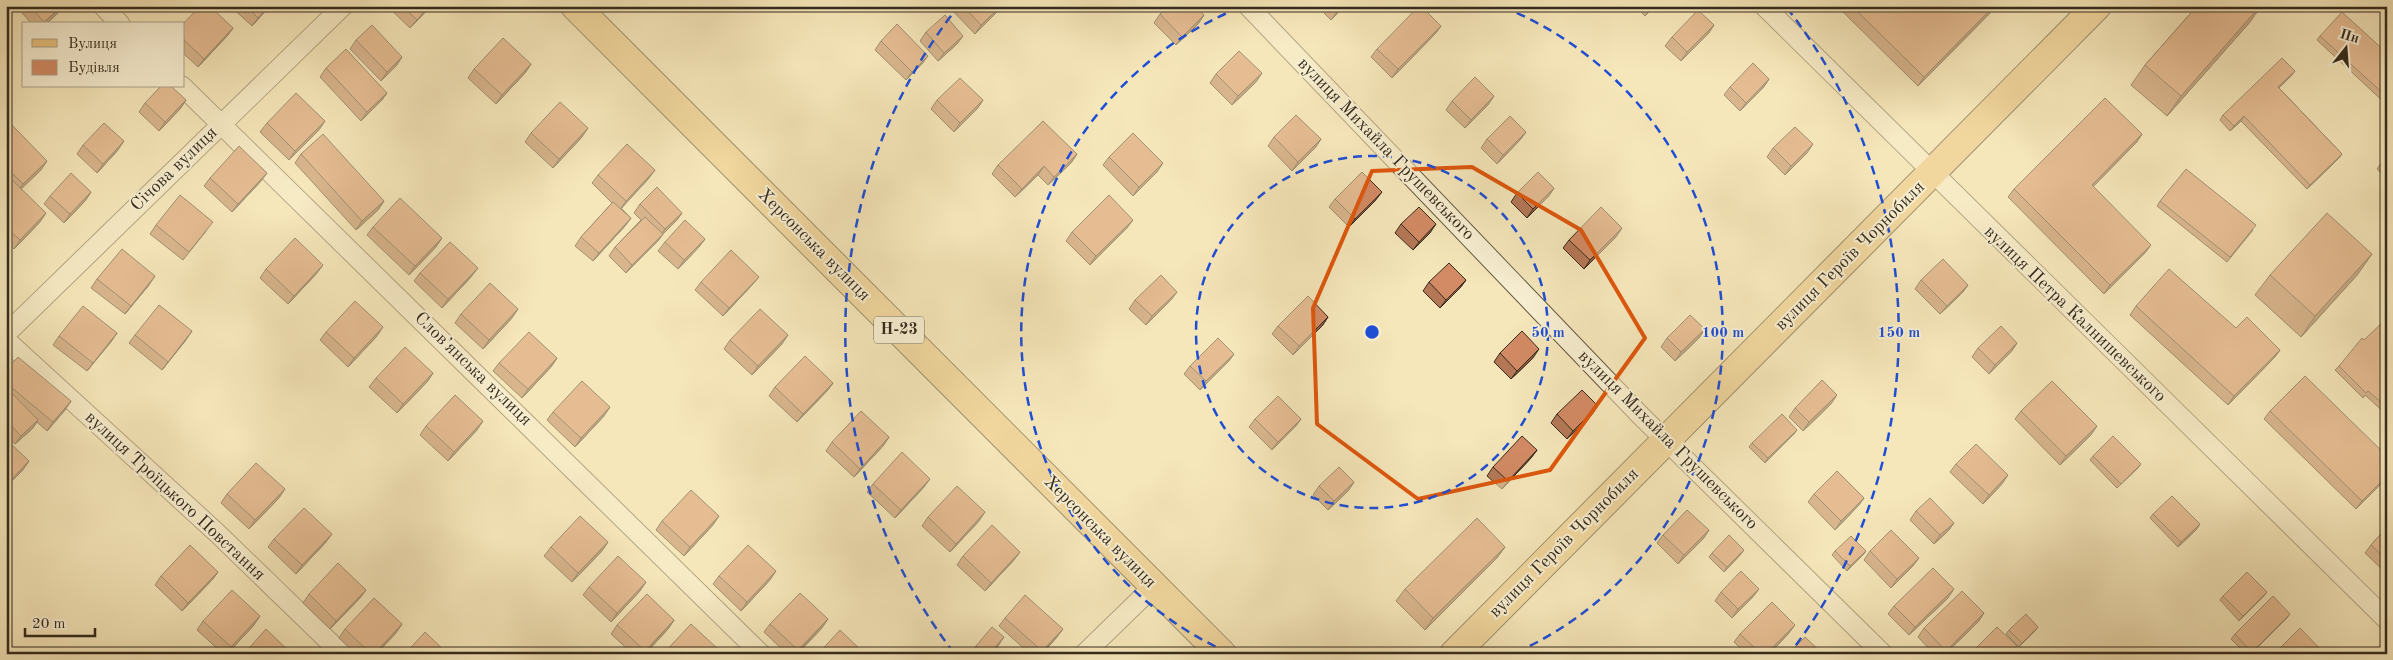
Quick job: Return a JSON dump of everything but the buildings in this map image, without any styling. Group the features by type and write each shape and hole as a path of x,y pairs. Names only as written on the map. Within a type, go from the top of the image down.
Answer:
{"main road":[{"name":"Херсонська вулиця","path":"575,6 1222,654"},
{"name":"вулиця Героїв Чорнобиля","path":"1454,654 2097,6"}],"street":[{"path":"103,6 118,22"},
{"name":"Січова вулиця","path":"6,334 343,6"},
{"name":"вулиця Михайла Грушевського","path":"1248,6 1666,440 1883,654"},
{"name":"вулиця Петра Калнишевського","path":"1764,6 1931,173 2387,620"},
{"name":"Словʼянська вулиця","path":"184,88 762,654"},
{"name":"вулиця Троїцького Повстання","path":"6,340 217,533 342,654"},
{"path":"1084,654 1154,586"}],"highlighted area":[{"path":"1472,167 1581,230 1645,338 1550,470 1418,499 1317,424 1313,308 1372,171"}]}
